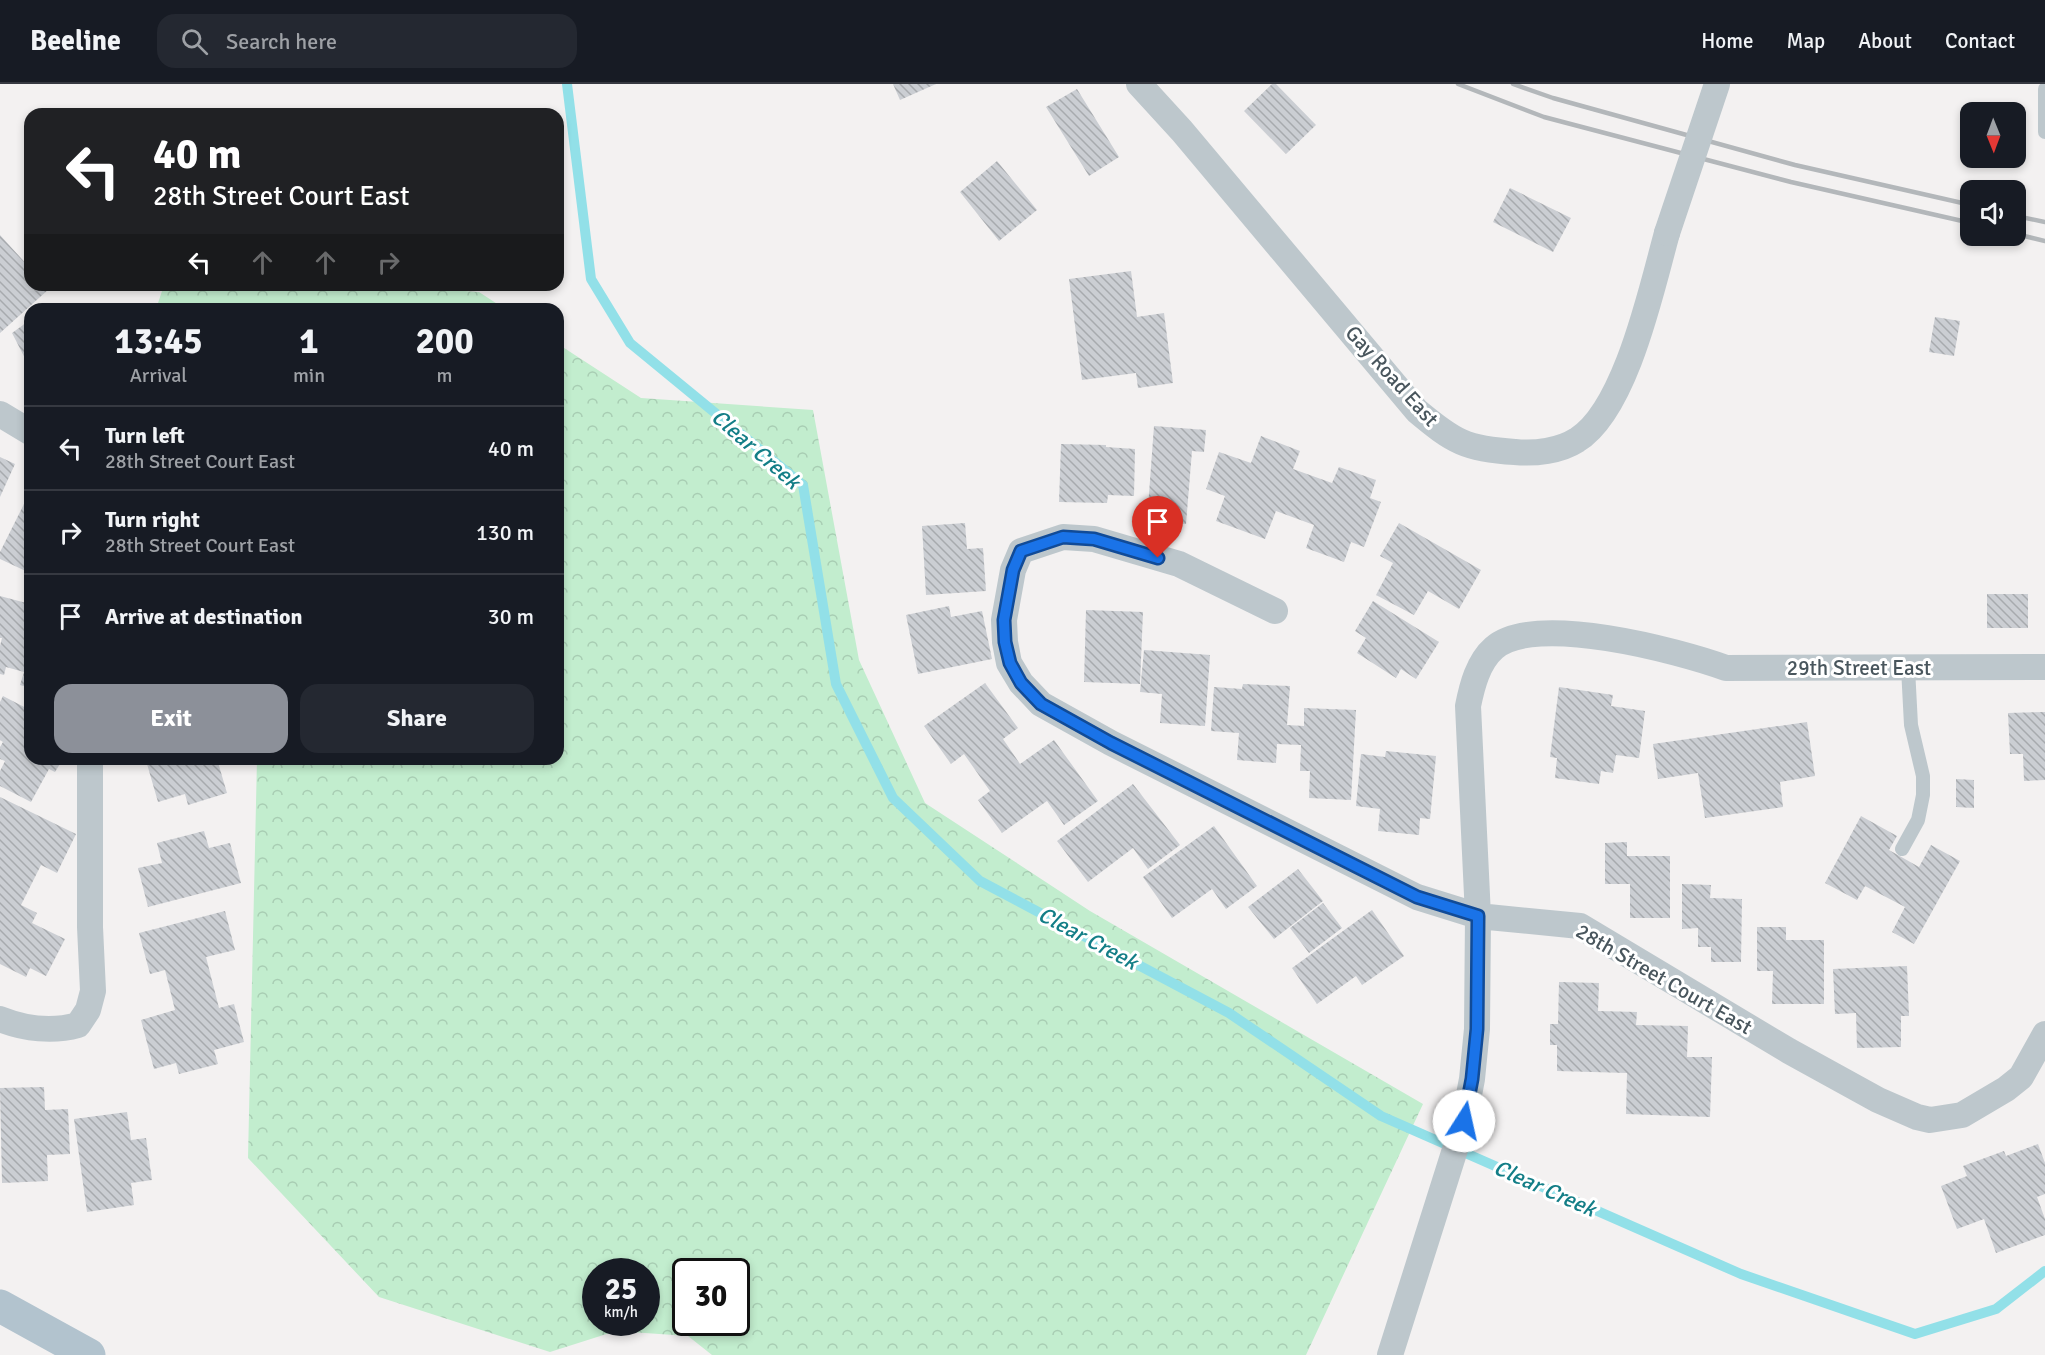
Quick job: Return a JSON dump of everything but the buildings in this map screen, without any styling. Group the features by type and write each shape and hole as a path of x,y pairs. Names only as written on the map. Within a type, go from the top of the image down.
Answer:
{"main road":[{"path":"0,1306 89,1355"}],"street":[{"name":"Gay Road East","path":"1139,84 1182,131 1417,411 1446,434 1466,445 1489,451 1523,453 1546,451 1579,439 1592,427 1605,409 1631,357 1667,233 1717,84"},
{"path":"0,414 24,428"},
{"name":"28th Street Court East","path":"1275,611 1179,564 1094,539 1063,537 1021,551 1011,580 1004,620 1005,642 1010,663 1021,683 1041,704 1111,743 1417,897 1478,916 1580,926 1790,1051 1878,1100 1917,1117 1930,1120 1962,1115 2006,1089 2021,1077 2045,1034"},
{"name":"29th Street East","path":"1390,1355 1464,1121 1472,1079 1477,1029 1478,916 1468,706 1480,667 1492,649 1516,637 1545,634 1599,636 1675,652 1726,668 2045,667"},
{"path":"0,1019 12,1024 35,1028 63,1029 78,1025 88,1010 93,991 90,927 90,765"}],"lane":[{"path":"2045,89 2045,132"},
{"path":"1902,849 1918,820 1923,795 1923,776 1911,725 1908,668"}],"green space":[{"path":"162,291 465,291 479,292 496,303 158,303"},
{"path":"564,348 641,398 813,410 859,660 925,803 1090,911 1423,1104 1306,1355 712,1355 688,1336 750,1336 750,1258 672,1258 672,1335 660,1334 660,1258 582,1258 582,1336 600,1336 550,1352 379,1297 248,1158 257,765 564,765"}],"waterway":[{"name":"Clear Creek","path":"567,84 591,279 630,343 803,485 836,684 893,798 980,881 1229,1013 1381,1116 1741,1274 1915,1334 1996,1309 2045,1271"}],"railway":[{"path":"1458,84 1544,117 1791,182 1960,220"},
{"path":"1513,84 1553,98 1795,165 1960,202"},
{"path":"2026,218 2045,222"},
{"path":"2026,236 2045,241"}],"route":[{"path":"1158,558 1094,539 1063,537 1021,551 1013,570 1004,620 1005,642 1010,663 1021,683 1041,704 1111,743 1417,897 1478,916 1477,1029 1472,1079 1464,1121"}]}
